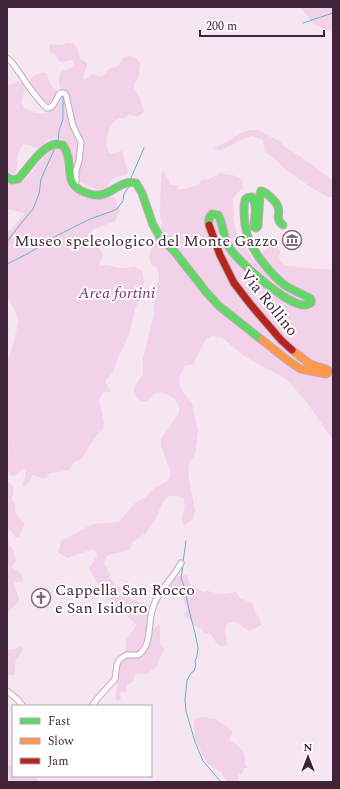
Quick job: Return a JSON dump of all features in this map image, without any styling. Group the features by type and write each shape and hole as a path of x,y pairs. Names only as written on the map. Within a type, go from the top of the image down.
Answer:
{"street":[{"path":"7,58 15,66 20,75 47,108 52,106 60,93 64,93 66,95 73,126 81,142 79,161 75,176 75,187"},
{"path":"7,177 12,180 18,180 49,146 61,144 65,147 68,156 69,175 72,184 75,187"},
{"name":"Via Rollino","path":"75,187 86,193 101,195 128,182 136,183 141,191 152,224 157,233 174,250 211,298 290,362 301,369 326,374 328,372 326,368 317,367 292,351 238,289 226,269 219,253 209,219 212,214 218,215 220,218 224,240 230,250 264,282 290,300 304,306 308,305 311,303 311,299 294,291 284,284 272,272 252,246 246,230 244,201 246,198 252,197 255,200 256,204 253,222 255,228 258,226 261,191 269,196 278,207 278,221 283,225"},
{"path":"93,705 115,679 119,660 126,655 138,655 143,651 149,633 153,607 160,594 177,571 181,562"},
{"path":"7,691 22,705"}],"green space":[{"path":"300,7 333,7 333,33 314,24"},
{"path":"68,43 74,44 78,50 80,59 86,62 87,65 83,77 84,80 95,74 100,77 110,68 117,67 124,57 130,56 136,58 140,63 138,79 134,84 134,88 144,111 138,116 130,114 125,118 118,119 109,130 106,140 108,150 110,154 122,151 128,172 127,175 117,177 112,180 107,189 103,190 92,188 82,183 74,176 71,171 72,157 70,150 65,141 58,138 47,140 42,147 36,148 23,144 19,152 15,174 7,171 7,86 18,81 23,84 25,90 21,102 24,108 42,114 49,112 53,109 53,105 44,101 30,83 30,80 33,76 45,73 48,75 52,87 57,92 60,91 60,74 62,71 71,69 74,63 73,60 63,62 59,61 55,54 50,52 49,46 51,44 62,45"},
{"path":"258,130 279,141 285,147 307,161 333,181 333,197 327,197 282,167 274,158 265,152 263,140 253,136 243,139 221,150 213,149 243,132"},
{"name":"Area fortini","path":"57,147 62,148 64,153 64,174 73,191 89,196 115,198 120,210 115,221 92,230 95,243 101,250 103,256 99,266 107,265 125,268 134,266 142,271 144,282 143,292 135,309 130,332 113,372 105,382 110,392 104,392 99,400 104,422 103,429 94,439 82,459 74,462 69,470 50,473 46,478 33,475 28,483 23,487 23,482 26,476 24,469 13,476 10,475 7,466 9,447 7,437 7,359 10,355 18,322 15,310 7,297 7,233 25,213 7,209 7,180 15,183 27,178 46,154"},
{"path":"164,171 171,185 178,186 178,189 185,189 198,185 202,180 209,179 220,173 240,178 243,182 243,188 235,195 233,200 234,222 238,238 253,259 260,256 267,246 268,240 274,243 278,248 281,262 285,265 333,270 333,440 305,400 286,379 244,356 221,337 212,336 206,339 193,364 185,366 179,381 182,391 192,403 198,431 195,454 188,465 195,511 193,519 184,526 182,519 184,507 183,498 177,496 167,497 146,533 134,541 130,549 127,551 112,554 106,557 104,563 113,583 127,593 131,599 149,606 144,645 137,653 132,654 125,652 126,640 137,625 106,598 89,568 97,556 96,552 93,549 67,558 58,552 61,541 93,524 119,522 135,503 146,497 154,488 166,482 170,478 170,471 161,445 161,439 179,413 179,406 172,397 161,392 155,393 146,402 140,401 134,390 143,374 143,358 154,314 154,287 158,282 159,274 156,267 151,264 149,256 154,238 161,229 161,173"},
{"path":"7,482 13,487 14,492 12,500 16,506 16,514 24,522 24,526 19,537 15,537 7,527"},
{"path":"7,538 9,545 14,550 17,560 12,567 23,579 22,582 15,582 14,585 19,599 7,614"},
{"path":"187,575 190,584 204,592 207,591 221,594 236,592 240,598 252,603 256,614 260,619 261,625 255,629 247,630 240,624 233,622 229,623 226,627 227,644 225,646 219,645 209,633 206,634 203,632 202,629 195,626 193,622 183,614 187,609 183,598 176,595 166,587 174,577"},
{"path":"158,625 160,626 160,643 164,648 157,666 147,674 138,673 135,675 133,681 126,687 126,693 119,692 121,698 119,701 116,700 117,672 119,665 127,658 142,657 146,652 153,629"},
{"path":"20,647 23,648 15,665 14,675 8,675 7,677 7,650"},
{"path":"202,717 216,719 229,728 233,732 229,740 244,752 245,765 247,768 244,768 242,774 239,774 237,782 226,782 222,773 207,763 195,740 194,720"},
{"path":"12,764 12,777 36,777 39,782 7,782 9,778 9,765"}],"waterway":[{"path":"303,23 333,13"},
{"path":"58,142 59,131 63,119 63,96"},
{"path":"7,242 33,209 39,194 41,179 55,148"},
{"path":"131,178 144,148"},
{"path":"7,264 29,253 58,235 90,219 117,209 123,201 124,194 130,185"},
{"path":"183,562 186,541"},
{"path":"183,565 181,578 198,648 194,671 187,680 185,700 186,711 195,742 203,761 221,782"}],"traffic: fast":[{"path":"7,177 12,180 18,179 40,153 50,146 57,144 63,145 67,152 71,180 80,190 97,195 109,192 124,184 136,183 142,193 153,225 160,237 174,251 219,306 262,340"},
{"path":"209,225 209,217 212,214 218,215 227,243 234,254 252,272 276,291 297,304 308,305 311,303 311,299 280,282 257,255 249,240 245,226 245,200 252,197 254,200 254,227 256,228 258,226 261,191 271,197 277,205 279,209 278,218 280,223 283,225"}],"traffic: slow":[{"path":"262,340 301,369 326,374 328,373 328,370 310,364 292,350"}],"traffic: jam":[{"path":"209,225 220,255 234,283 281,340 292,350"}],"place":[{"name":"Museo speleologico del Monte Gazzo","path":"292,240"},
{"name":"Cappella San Rocco e San Isidoro","path":"41,598"}]}
